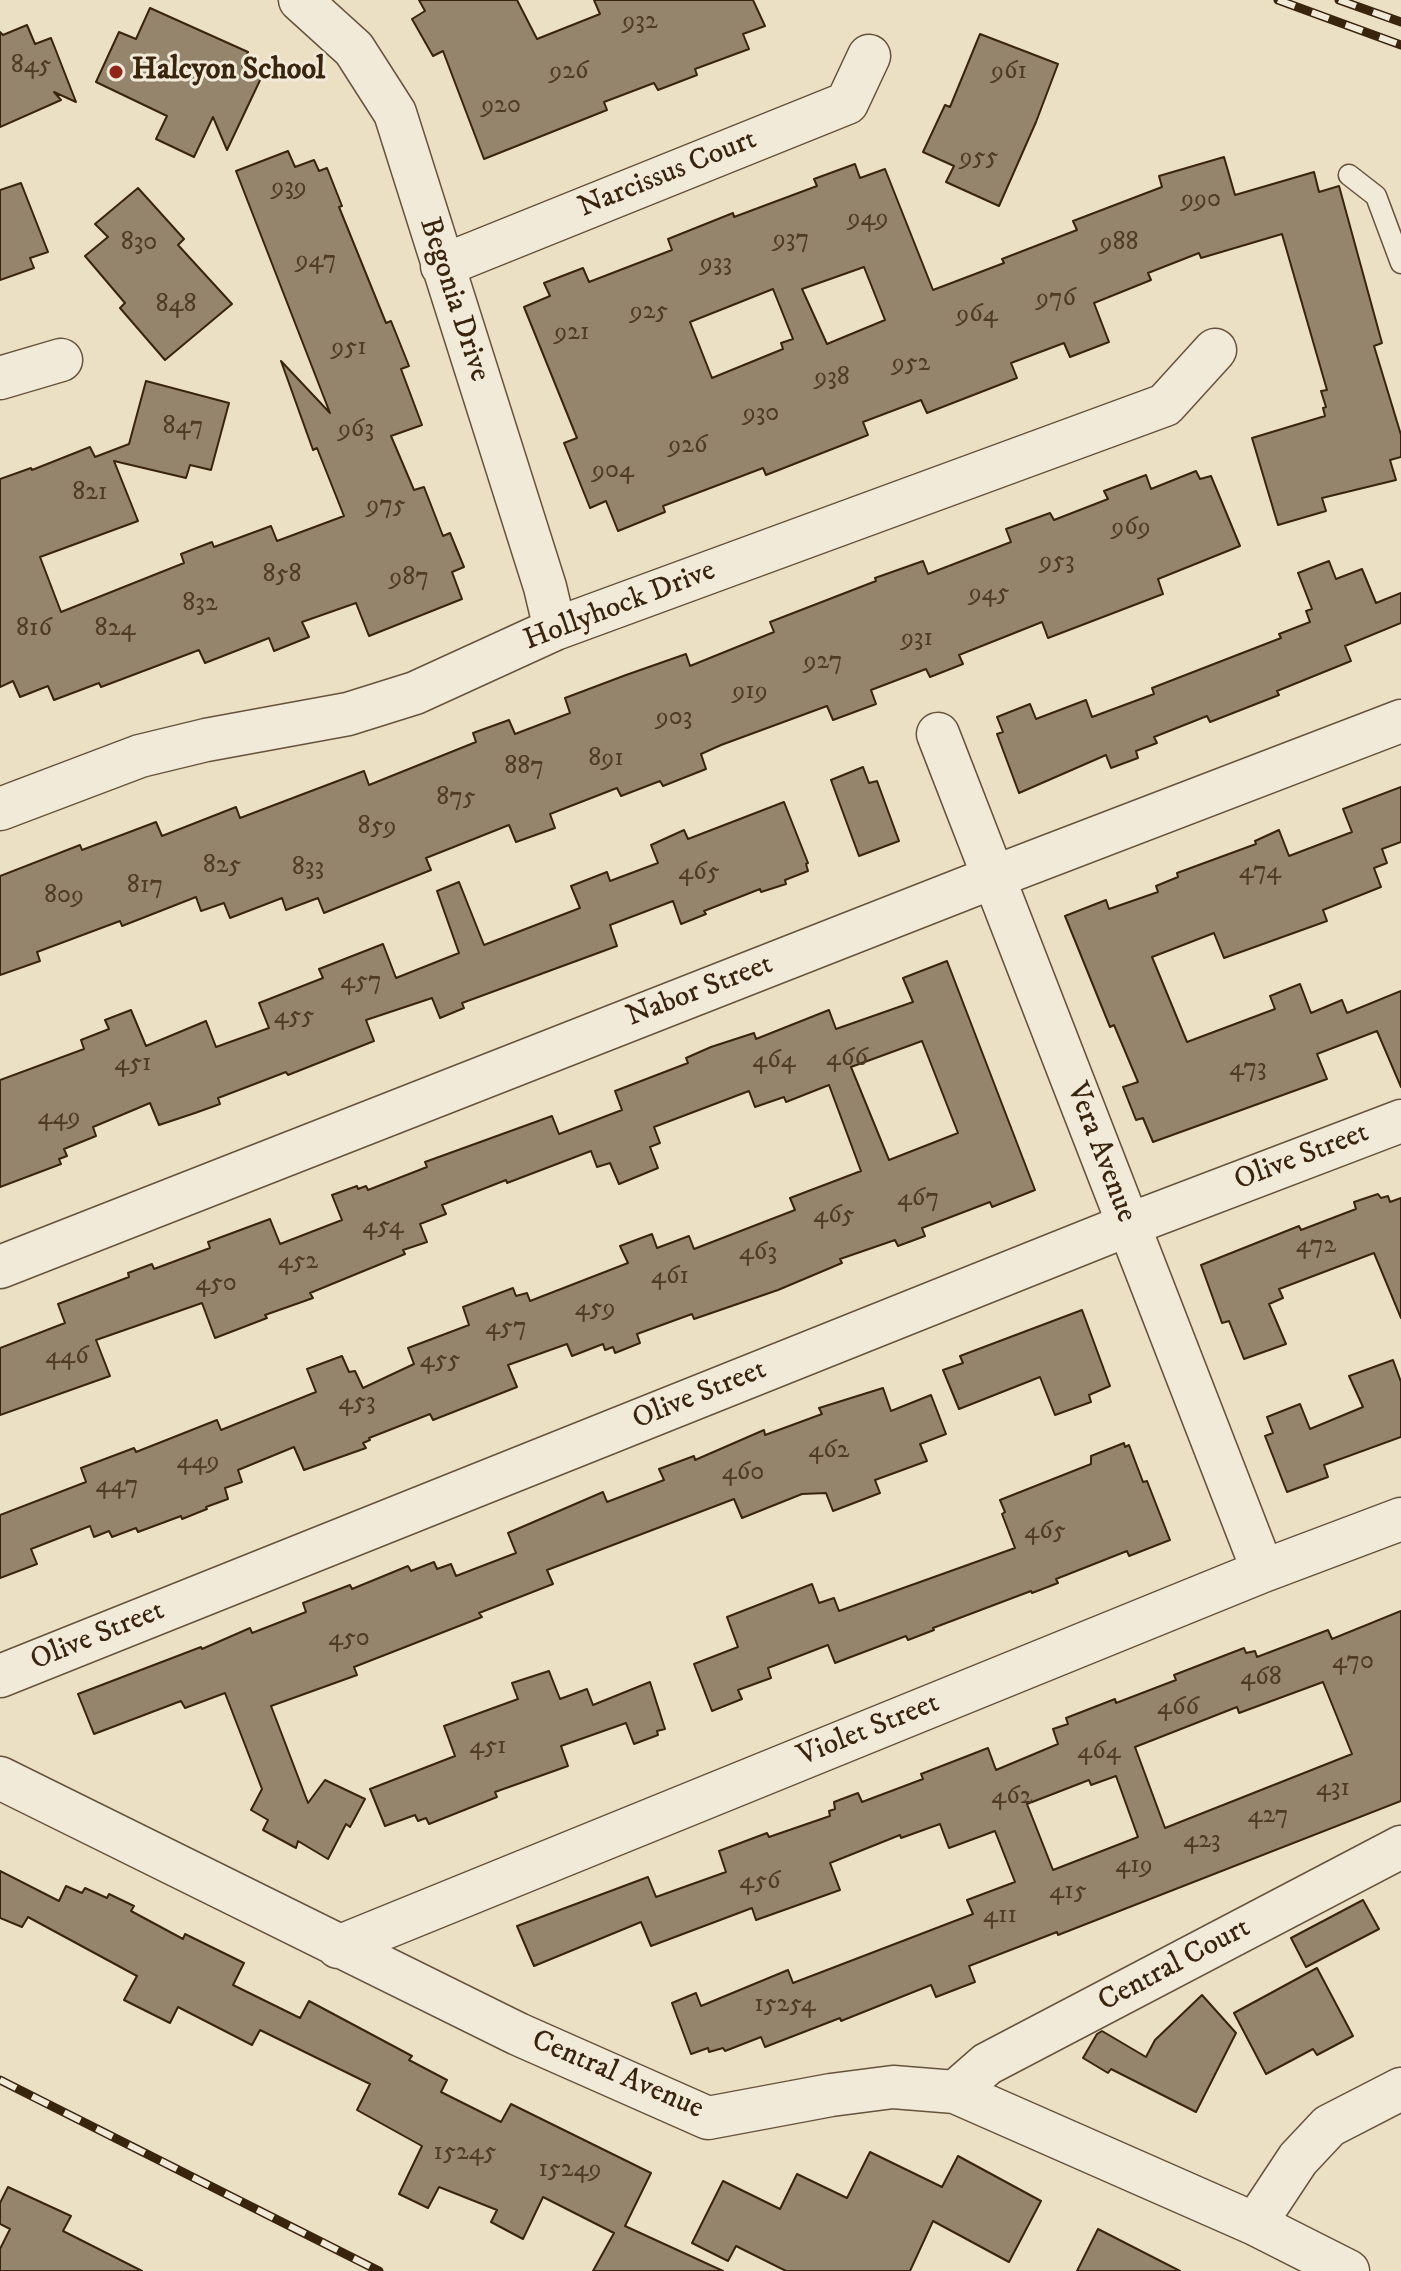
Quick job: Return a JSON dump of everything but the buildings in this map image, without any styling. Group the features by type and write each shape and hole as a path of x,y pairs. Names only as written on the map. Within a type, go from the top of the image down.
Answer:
{"street":[{"name":"Begonia Drive","path":"300,0 354,49 395,113 545,587 555,629"},
{"name":"Narcissus Court","path":"442,266 847,103 869,56"},
{"name":"Hollyhock Drive","path":"0,809 140,756 206,740 348,714 415,693 555,629 1165,405 1215,350"},
{"path":"0,378 61,360"},
{"name":"Nabor Street","path":"0,1267 994,877 1401,721"},
{"name":"Vera Avenue","path":"938,734 1263,1571"},
{"name":"Olive Street","path":"0,1676 1128,1225 1401,1121"},
{"name":"Violet Street","path":"338,1947 1263,1571 1401,1519"},
{"name":"Central Avenue","path":"0,1778 518,2034 708,2118 893,2087 955,2092 1255,2224 1348,2271"},
{"name":"Central Court","path":"955,2092 987,2064 1401,1847"},
{"path":"1255,2224 1298,2159 1329,2126 1401,2089"}],"lane":[{"path":"1349,175 1376,196 1401,263"}],"railway":[{"path":"1278,0 1401,45"},
{"path":"1339,0 1401,22"},
{"path":"0,2080 379,2271"}],"place":[{"name":"Halcyon School","path":"116,72"}]}
